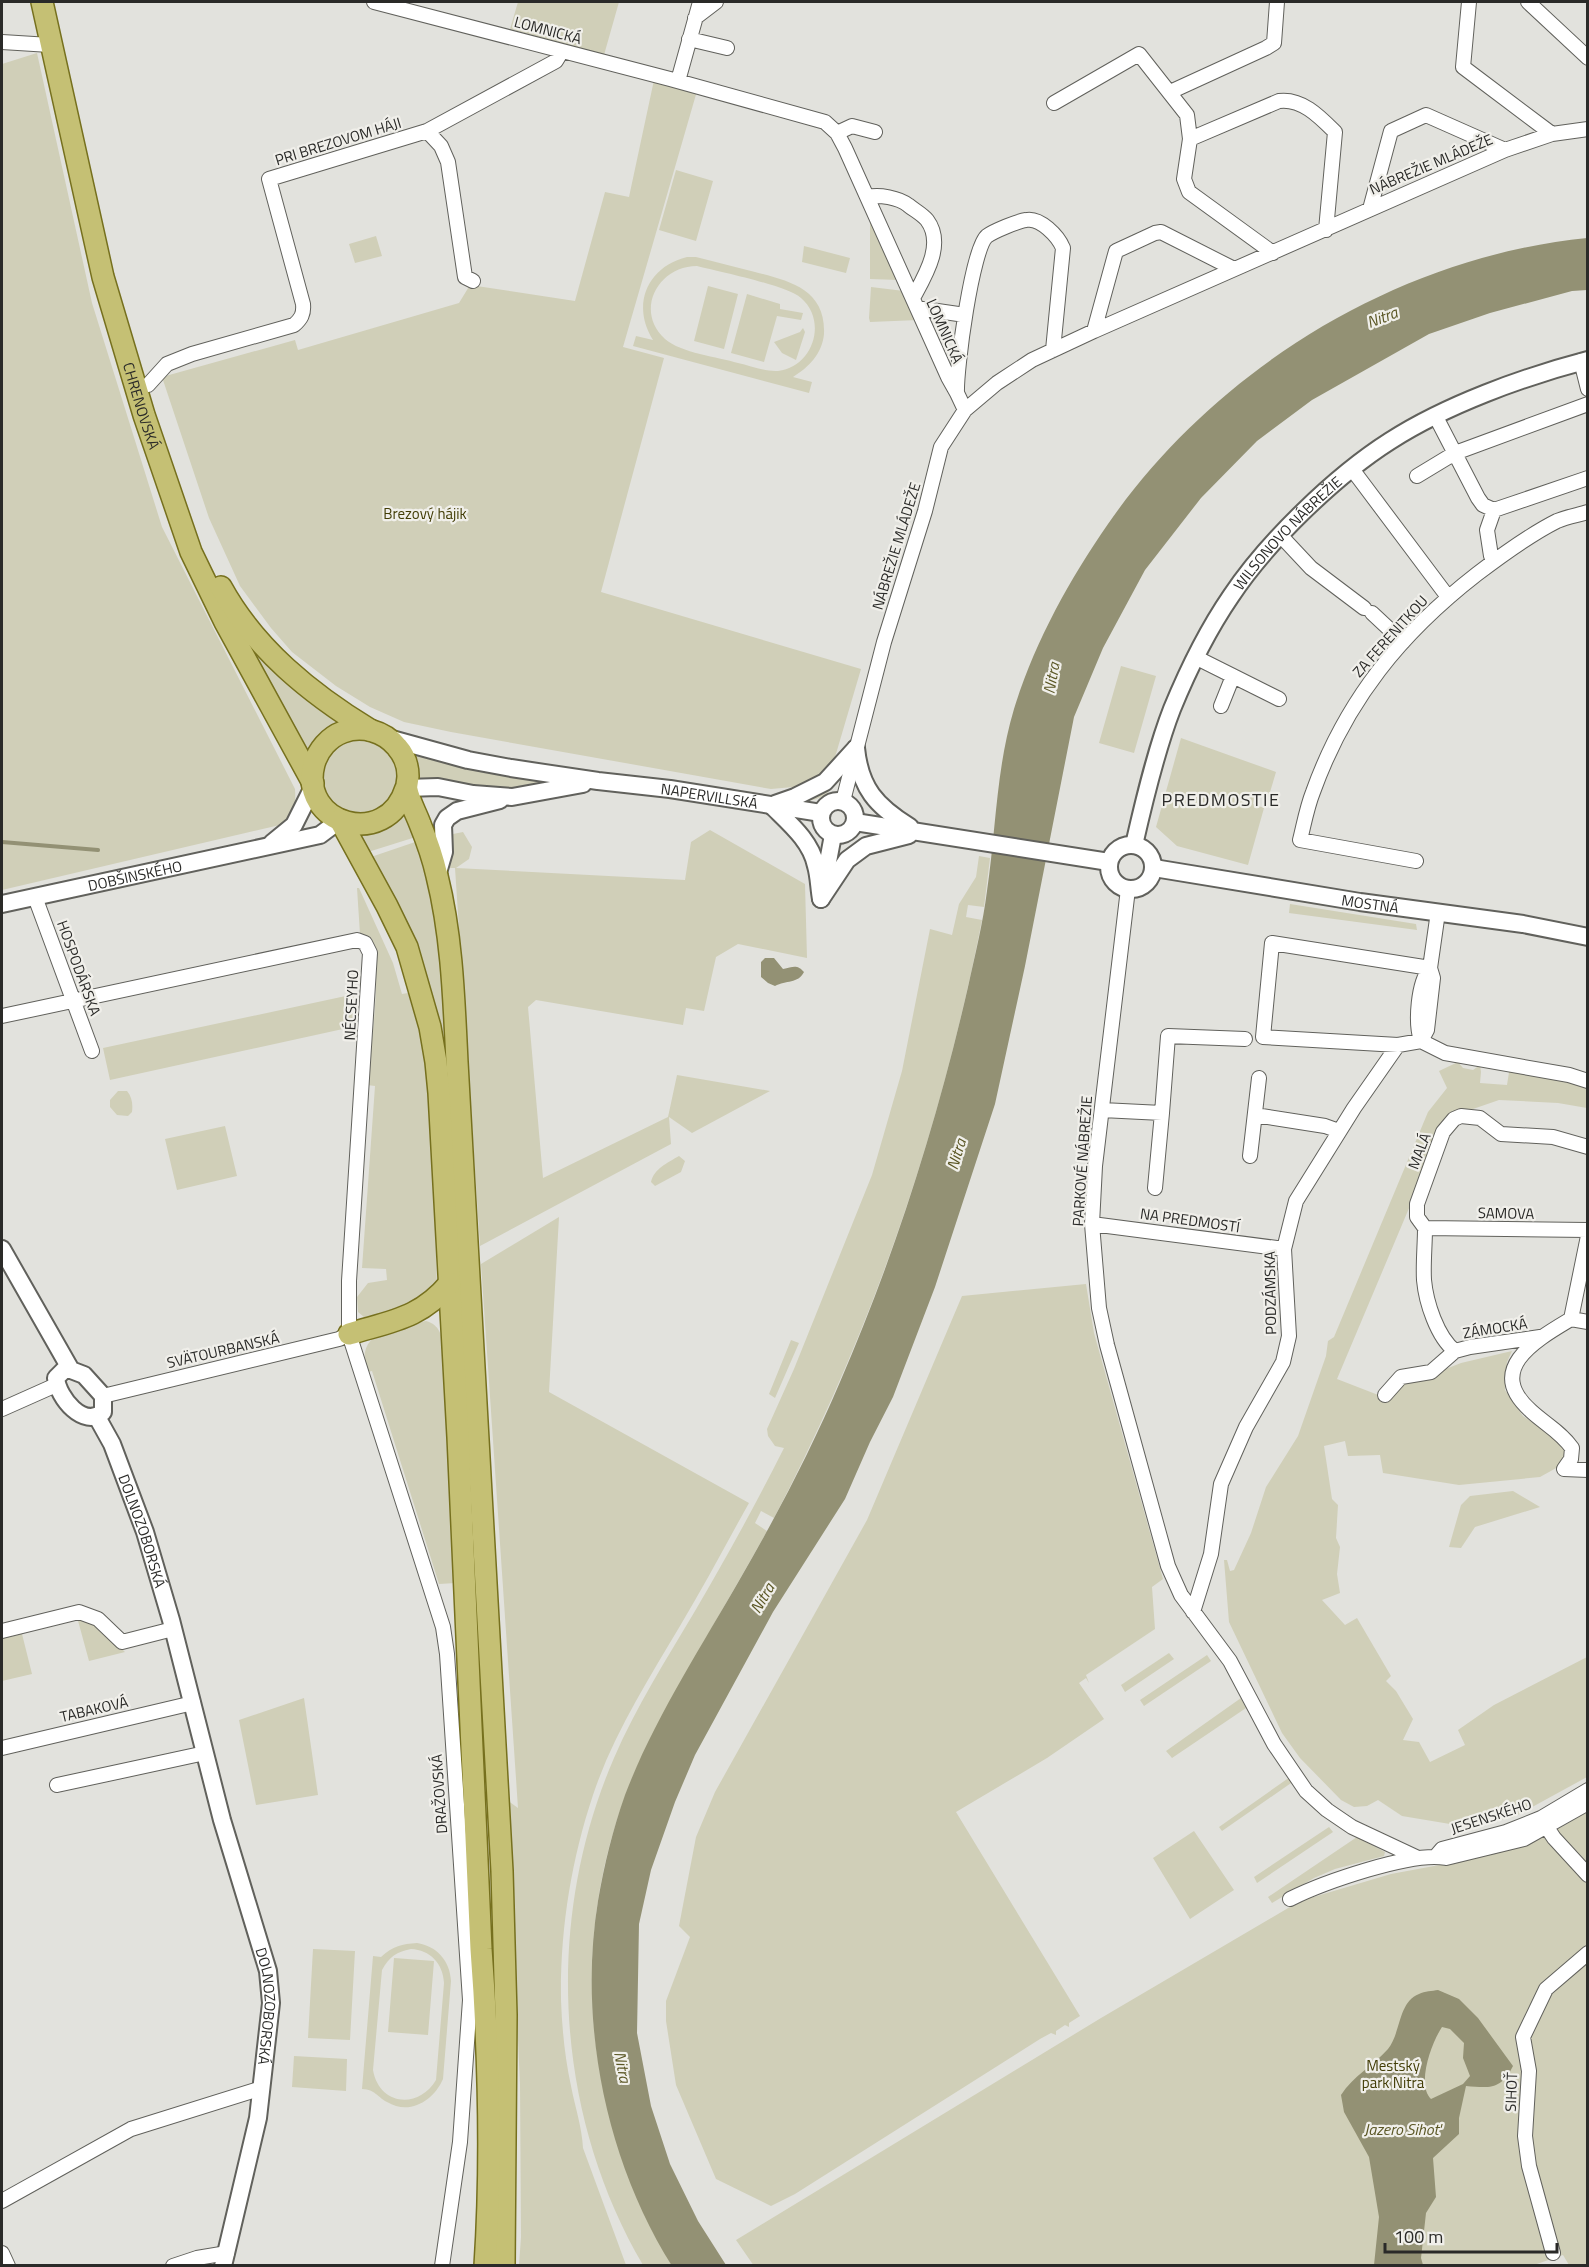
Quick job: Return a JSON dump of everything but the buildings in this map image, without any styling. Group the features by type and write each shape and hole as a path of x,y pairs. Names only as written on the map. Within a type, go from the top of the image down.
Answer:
{"main road":[{"name":"CHRENOVSKÁ","path":"42,2 103,277 144,415 191,552 225,622 313,785"},
{"name":"CHRENOVSKÁ","path":"56,2 95,190 133,338 194,527 223,590 240,617 265,647 307,687 339,711 379,734"},
{"path":"340,820 361,825 382,819 396,808 406,788 405,760 396,746 379,734 347,731 326,743 315,759 313,785 323,807 340,820 387,906 406,947 430,1027 461,1259 450,1283 438,1298 417,1313 349,1334"},
{"path":"406,788 426,837 437,876 447,931 453,990 461,1259 502,1871 506,2015 504,2265"},
{"path":"450,1283 489,2094 484,2265"},
{"path":"417,1313 437,1321 453,1337"}],"street":[{"name":"LOMNICKÁ","path":"375,2 825,122 837,133 965,410"},
{"path":"678,81 700,2"},
{"path":"695,18 716,2"},
{"path":"1170,92 1274,43 1277,2"},
{"path":"1469,2 1463,67 1552,134"},
{"path":"1528,2 1587,58"},
{"path":"690,39 727,48"},
{"path":"2,42 50,45"},
{"name":"PRI BREZOVOM HÁJI","path":"294,325 300,320 303,304 269,179 427,131 556,61 562,51"},
{"path":"1054,103 1139,54 1187,115 1190,139 1184,179 1189,192 1273,253"},
{"path":"1190,139 1279,101 1290,100 1301,104 1335,132 1326,230"},
{"name":"NÁBREŽIE MLÁDEŽE","path":"1370,209 1392,130 1426,116 1505,150"},
{"path":"837,133 852,126 875,132"},
{"name":"NÁBREŽIE MLÁDEŽE","path":"843,801 884,642 925,511 941,447 965,410 1011,374 1053,350 1094,331 1505,150 1552,134 1587,129"},
{"path":"427,131 441,146 447,162 465,277 473,281"},
{"path":"868,197 903,201 926,219 934,234 931,265 915,303 965,315"},
{"path":"957,393 956,380 965,315 983,242 987,236 1025,220 1034,219 1059,238 1063,248 1053,350"},
{"path":"1094,331 1116,251 1128,244 1161,232 1234,269"},
{"name":"CHRENOVSKÁ","path":"148,385 167,364 192,354 294,325"},
{"path":"1584,360 1587,389"},
{"name":"WILSONOVO NÁBREŽIE","path":"1134,845 1166,727 1195,657 1231,595 1281,536 1352,468 1390,441 1436,417 1527,379 1584,360"},
{"path":"1417,476 1455,453 1587,404"},
{"path":"1436,417 1483,506 1494,510 1587,478"},
{"path":"1352,468 1448,597"},
{"path":"1491,556 1487,530 1494,510"},
{"name":"ZA FERENITKOU","path":"1416,861 1299,840 1312,794 1331,748 1371,680 1403,642 1448,597 1494,562 1558,520 1587,512"},
{"path":"1281,536 1311,568 1368,610 1403,642"},
{"path":"1195,657 1279,699"},
{"path":"1221,706 1233,676"},
{"name":"NAPERVILLSKÁ","path":"379,734 468,760 821,813"},
{"path":"821,899 816,864 803,837 772,806 825,782 856,748"},
{"path":"856,748 858,770 875,801 894,817 918,832"},
{"name":"NAPERVILLSKÁ","path":"406,788 438,787 473,794 512,797 598,781"},
{"name":"DOBŠINSKÉHO","path":"268,846 294,825 313,785"},
{"path":"437,876 444,852 443,825 447,818 457,811 512,797"},
{"path":"843,801 853,809 855,822 844,834 833,835 822,826 821,813 830,802 843,801"},
{"name":"DOBŠINSKÉHO","path":"2,904 320,835 340,820"},
{"path":"855,822 1109,862"},
{"path":"821,899 847,860 866,846 918,832"},
{"path":"821,899 833,835"},
{"path":"1134,845 1148,851 1154,868 1147,883 1140,888 1128,889 1113,880 1109,862 1119,849 1134,845"},
{"name":"MOSTNÁ","path":"1154,868 1360,902 1523,924 1587,937"},
{"name":"PARKOVÉ NÁBREŽIE","path":"1128,889 1095,1166 1092,1224 1094,1270 1103,1327 1160,1537 1172,1577 1193,1612"},
{"name":"HOSPODÁRSKA","path":"35,897 92,1051"},
{"path":"1421,1041 1427,1030 1433,978 1430,968 1438,912"},
{"name":"NÉCSEYHO","path":"2,1016 357,940 365,943 370,953 349,1269 349,1334"},
{"path":"1430,968 1272,943 1263,1037 1398,1045 1421,1041 1445,1053 1569,1075 1587,1081"},
{"path":"1155,1188 1168,1036 1245,1039"},
{"name":"PODZÁMSKA","path":"1193,1612 1211,1554 1221,1484 1246,1427 1283,1362 1289,1336 1284,1249 1296,1201 1339,1131 1398,1045"},
{"path":"1250,1156 1259,1078"},
{"path":"1102,1110 1162,1113"},
{"path":"1255,1115 1325,1126 1339,1131"},
{"name":"MALÁ","path":"1425,1228 1418,1217 1417,1204 1443,1132 1454,1119 1461,1116 1480,1118 1501,1134 1553,1137 1587,1147"},
{"name":"NA PREDMOSTÍ","path":"1092,1224 1284,1249"},
{"name":"SAMOVA","path":"1425,1228 1587,1230"},
{"name":"ZÁMOCKÁ","path":"1425,1228 1424,1280 1428,1299 1438,1327 1449,1346 1455,1351"},
{"path":"1570,1319 1587,1236"},
{"path":"2,1249 72,1370"},
{"path":"1587,1322 1570,1319 1541,1337 1521,1354 1512,1378 1513,1388 1518,1397 1530,1411 1563,1436 1572,1448 1571,1459 1564,1469 1587,1470"},
{"name":"SVÄTOURBANSKÁ","path":"103,1396 339,1339 349,1334"},
{"name":"DRAŽOVSKÁ","path":"349,1334 443,1627 447,1654 470,2000 460,2142 442,2265"},
{"name":"ZÁMOCKÁ","path":"1385,1395 1401,1377 1431,1372 1455,1351 1541,1337"},
{"path":"64,1370 72,1370 84,1375 103,1396 103,1412 97,1417 88,1418 80,1414 60,1394 56,1378 64,1370"},
{"path":"2,1409 56,1385"},
{"name":"DOLNOZOBORSKÁ","path":"97,1417 112,1444 145,1532 193,1703 222,1821 268,1971 271,2002 258,2118 225,2259"},
{"path":"2,1631 79,1612 98,1619 122,1642 173,1629"},
{"path":"1193,1612 1230,1661 1274,1744 1306,1791 1327,1810 1352,1827 1416,1857"},
{"name":"TABAKOVÁ","path":"2,1748 193,1703"},
{"path":"57,1785 206,1753"},
{"name":"JESENSKÉHO","path":"1290,1899 1345,1878 1416,1857 1446,1857 1524,1839 1587,1790"},
{"name":"JESENSKÉHO","path":"1544,1822 1587,1803"},
{"path":"1544,1822 1587,1875"},
{"name":"SIHOŤ","path":"1553,2253 1529,2166 1525,2136 1529,2071 1523,2037 1546,1989 1587,1953"},
{"path":"2,2201 131,2129 262,2088"},
{"path":"2,2253 8,2265"},
{"path":"173,2265 197,2258 225,2259"}],"green space":[{"path":"518,2 619,2 604,55 510,29"},
{"path":"37,53 92,303 162,527 295,789 295,800 292,814 280,825 2,890 2,64"},
{"name":"Brezový hájik","path":"654,80 697,91 623,347 664,358 601,592 861,669 828,781 842,771 835,785 825,795 813,800 797,801 826,784 771,789 451,732 404,722 370,707 336,686 292,652 240,586 209,518 162,377 295,340 298,350 459,303 470,285 575,301 605,192 629,197"},
{"path":"676,170 713,181 696,241 659,230"},
{"path":"870,218 899,280 870,279"},
{"path":"376,236 382,256 355,263 349,244"},
{"path":"804,246 850,258 846,273 802,262"},
{"path":"687,257 696,257 780,279 812,297 823,319 823,341 814,359 793,377 812,382 809,393 633,346 636,336 653,340 643,314 647,289 653,278 673,262","holes":["697,266 782,288 801,298 814,319 813,342 808,352 790,368 769,371 680,348 665,339 656,328 651,316 651,304 655,292 671,273"]},
{"path":"708,286 738,294 724,349 694,341"},
{"path":"871,287 904,291 918,320 870,322"},
{"path":"747,294 780,304 780,309 803,313 801,320 777,316 764,362 731,353"},
{"path":"803,328 805,332 796,360 782,353 774,342 800,332"},
{"path":"250,640 343,722 307,760 244,643"},
{"path":"1121,666 1156,676 1134,753 1099,743"},
{"path":"366,736 390,750 399,774 393,798 373,814 336,811 320,789 321,761 339,741"},
{"path":"1181,738 1276,772 1268,799 1255,795 1253,804 1264,808 1248,865 1177,846 1156,827"},
{"path":"408,752 542,778 543,782 485,792 419,784"},
{"path":"409,809 419,836 368,852 357,834 392,824"},
{"path":"710,830 805,884 807,958 738,944 716,957 704,1011 686,1008 683,1025 536,1000 528,1007 543,1178 668,1117 677,1075 770,1091 692,1133 669,1117 671,1144 480,1246 455,868 450,868 448,835 463,832 472,847 469,859 456,868 685,880 691,842"},
{"path":"421,840 443,950 450,1068 444,1067 432,994 418,951 371,857"},
{"path":"979,856 990,858 984,907 968,905 966,917 982,920 965,998 924,1151 873,1301 810,1447 774,1518 761,1511 755,1523 767,1531 686,1672 641,1758 624,1799 609,1848 598,1898 593,1947 592,1997 596,2047 605,2096 618,2145 644,2212 672,2265 643,2265 613,2206 591,2144 576,2080 569,2015 569,1950 576,1884 591,1820 614,1758 632,1720 729,1551 784,1448 775,1446 768,1436 767,1429 794,1369 872,1175 902,1071 930,929 952,935 959,904 976,877"},
{"path":"357,888 359,888 393,963 402,994 408,993 426,1053 432,1131 437,1287 434,1294 377,1316 364,1317 358,1312 357,1297 368,1283 387,1280 386,1269 362,1268 375,1086 367,1085 375,1008 376,967 370,938 360,934"},
{"path":"1290,904 1416,924 1417,930 1289,913"},
{"path":"355,994 352,1027 110,1080 103,1048"},
{"path":"1458,1062 1463,1068 1473,1070 1480,1065 1480,1083 1507,1085 1510,1066 1587,1087 1587,1108 1558,1103 1499,1100 1447,1118 1337,1379 1386,1398 1404,1380 1512,1351 1507,1362 1505,1390 1523,1416 1556,1438 1567,1452 1558,1467 1540,1477 1459,1485 1383,1473 1380,1455 1348,1456 1345,1441 1324,1446 1332,1499 1338,1505 1336,1538 1340,1547 1337,1574 1340,1593 1322,1600 1345,1625 1357,1618 1391,1676 1386,1681 1396,1691 1413,1719 1403,1740 1419,1742 1430,1762 1465,1745 1458,1730 1494,1705 1587,1657 1587,1777 1514,1817 1468,1827 1402,1816 1378,1800 1367,1806 1354,1807 1341,1800 1300,1758 1282,1733 1229,1622 1224,1560 1227,1560 1230,1571 1234,1570 1251,1533 1266,1487 1298,1436 1326,1356 1328,1341 1334,1337 1428,1112 1447,1088 1439,1071"},
{"path":"118,1091 127,1091 131,1098 132,1112 128,1116 117,1115 110,1107 110,1100"},
{"path":"225,1126 237,1176 177,1190 165,1139"},
{"path":"679,1156 685,1161 681,1172 655,1186 651,1182 655,1173"},
{"path":"559,1217 549,1392 749,1503 698,1596 632,1708 611,1751 585,1820 568,1896 561,1974 562,2022 567,2065 583,2148 626,2265 519,2265 521,2237 520,2084 507,1800 518,1808 481,1264"},
{"path":"1086,1284 1094,1333 1163,1579 1152,1587 1155,1629 1086,1675 1089,1683 1086,1678 1079,1683 1104,1719 1047,1758 956,1812 1080,2016 1069,2023 1069,2027 1065,2025 1056,2031 1056,2035 1051,2033 1040,2039 795,2194 771,2206 716,2179 676,2085 666,2021 666,2001 690,1937 679,1926 696,1837 715,1792 867,1520 962,1296"},
{"path":"426,1321 437,1328 445,1348 456,1583 439,1584 372,1371 367,1372 365,1358 367,1347 380,1333"},
{"path":"791,1340 799,1343 775,1398 769,1394"},
{"path":"1513,1491 1540,1507 1475,1527 1461,1548 1449,1547 1461,1505 1470,1496"},
{"path":"77,1617 97,1625 125,1652 89,1661"},
{"path":"21,1630 32,1674 2,1681 2,1635"},
{"path":"1169,1653 1174,1659 1125,1692 1121,1685"},
{"path":"1207,1655 1211,1661 1144,1706 1140,1700"},
{"path":"304,1698 318,1795 256,1805 239,1720"},
{"path":"1241,1698 1246,1708 1172,1758 1166,1751"},
{"path":"1290,1777 1294,1781 1222,1831 1219,1827"},
{"name":"Mestský park Nitra","path":"1587,1812 1587,2265 1569,2265 1563,2255 1531,2266 754,2266 736,2240 1101,2018 1300,1901 1391,1874 1461,1861 1544,1837"},
{"path":"1329,1827 1333,1832 1257,1883 1254,1877"},
{"path":"1194,1831 1234,1890 1190,1919 1153,1858"},
{"path":"1357,1837 1385,1852 1384,1856 1335,1869 1314,1878 1272,1903 1268,1897"},
{"path":"417,1943 431,1947 441,1956 448,1967 451,1981 443,2079 439,2087 427,2099 420,2104 404,2107 396,2106 373,2092 362,2089 373,1956 381,1957 394,1948","holes":["411,1949 430,1955 438,1964 444,1983 436,2080 419,2096 400,2099 383,2091 373,2070 382,1970 390,1958 397,1954"]},
{"path":"313,1949 355,1951 350,2040 308,2038"},
{"path":"394,1958 434,1961 428,2035 388,2032"},
{"path":"294,2056 347,2059 346,2091 292,2087"}],"water":[{"name":"Nitra","path":"1587,238 1587,290 1572,291 1490,313 1429,334 1312,400 1257,441 1201,498 1145,570 1103,648 1074,717 995,1104 935,1287 893,1397 845,1499 773,1612 695,1755 675,1802 651,1870 639,1924 637,2033 651,2106 670,2164 698,2221 726,2265 672,2266 649,2225 614,2137 595,2042 592,1995 593,1947 598,1901 606,1861 625,1795 650,1739 754,1555 805,1457 829,1407 879,1286 913,1188 956,1038 985,903 1003,754 1022,685 1042,637 1066,590 1094,545 1152,468 1202,416 1257,370 1317,330 1381,296 1448,269 1517,249"},
{"path":"765,958 774,958 783,969 797,967 804,972 795,980 775,986 761,977 761,962"},
{"name":"Jazero Sihoť","path":"1438,1990 1459,1999 1478,2018 1513,2066 1504,2080 1494,2086 1466,2086 1459,2118 1459,2134 1433,2158 1436,2197 1426,2213 1421,2258 1423,2265 1374,2265 1379,2217 1369,2157 1344,2112 1341,2095 1351,2082 1388,2049 1403,2011 1412,1998 1421,1993","holes":["1442,2027 1450,2029 1464,2043 1463,2058 1470,2076 1463,2084 1431,2099 1425,2084 1427,2063"]}],"waterway":[{"path":"2,842 98,850"}],"district":[{"name":"PREDMOSTIE","path":"1221,799"}]}
